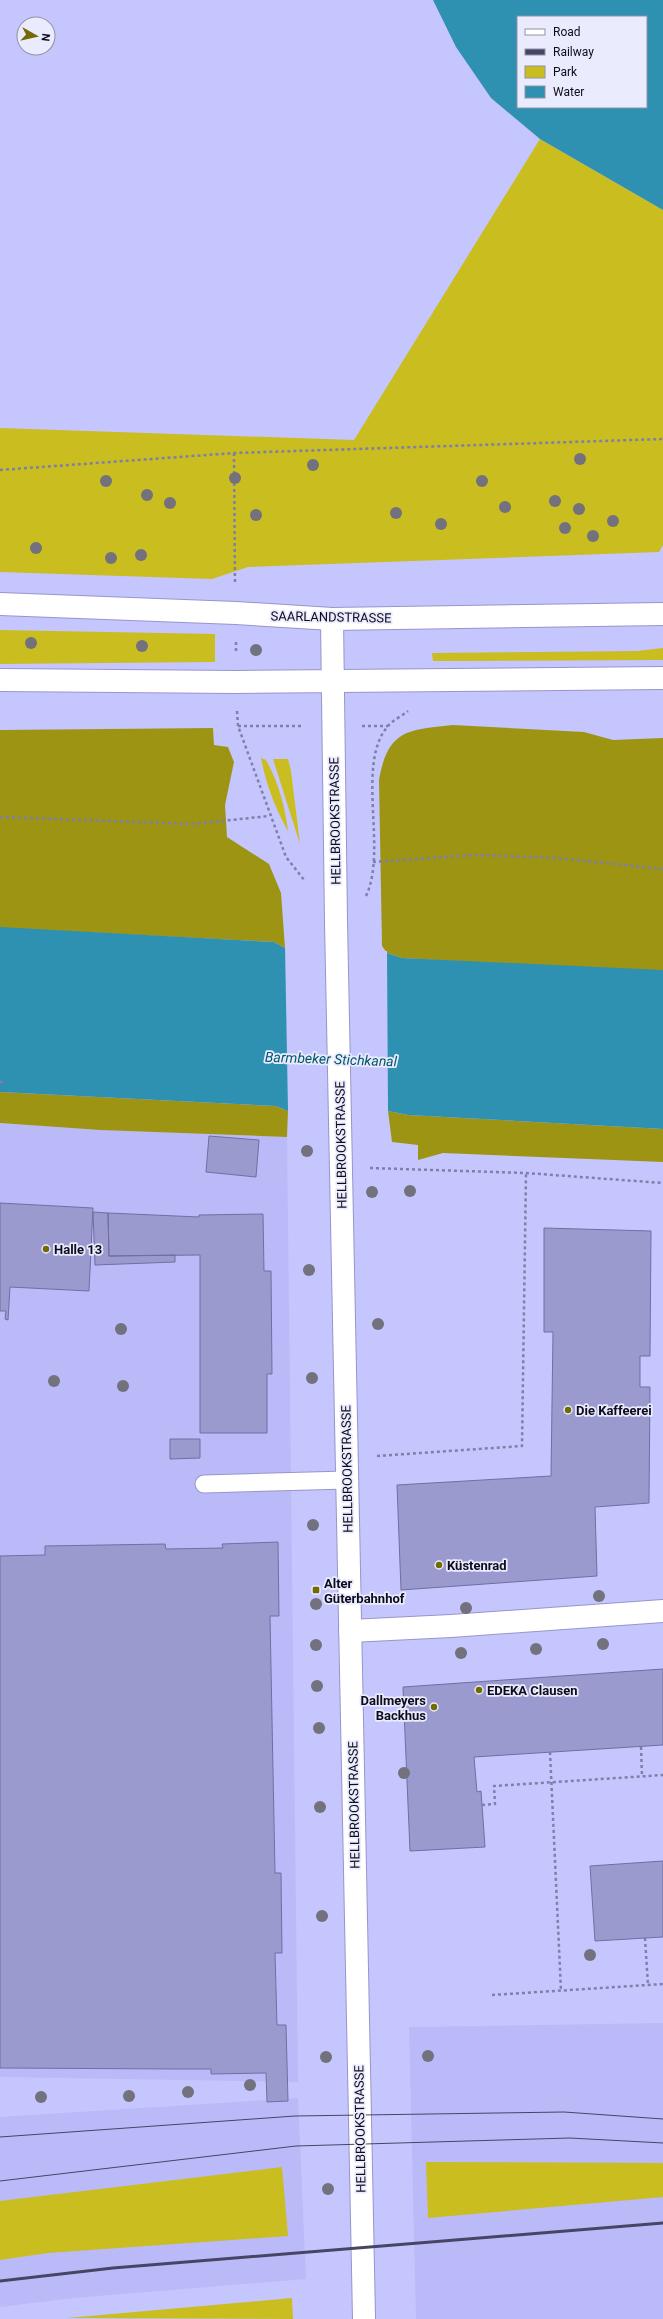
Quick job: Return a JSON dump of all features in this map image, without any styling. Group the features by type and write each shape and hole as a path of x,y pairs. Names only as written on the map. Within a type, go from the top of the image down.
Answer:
{"street":[{"name":"SAARLANDSTRASSE","path":"0,604 236,613 332,619 663,614"},
{"name":"HELLBROOKSTRASSE","path":"332,619 336,921 364,2319"},
{"path":"0,680 236,682 663,678"},
{"path":"350,1631 451,1626 663,1611"}],"lane":[{"path":"204,1484 347,1480"}],"path":[{"path":"0,470 234,453 663,439"},
{"path":"234,453 236,682"},
{"path":"238,726 269,816 286,857 336,921 367,895 373,862 374,766 378,744 388,726 409,710 411,681"},
{"path":"0,818 193,824 269,816"},
{"path":"373,862 476,854 556,858 663,869"},
{"path":"0,1082 6,1083"},
{"path":"341,1169 526,1173 663,1183"},
{"path":"347,1458 522,1446 526,1173"},
{"path":"640,1747 642,1776"},
{"path":"550,1752 561,1991"},
{"path":"482,1805 495,1804 494,1786 663,1774"},
{"path":"645,1938 648,1985"},
{"path":"492,1995 663,1984"}],"shaded area":[{"path":"453,725 584,732 613,740 663,738 663,973 402,958 387,953 382,946 379,780 383,763 388,751 402,735 412,731"},
{"path":"213,728 214,745 228,747 234,762 225,805 227,837 269,864 281,893 285,948 274,942 0,928 0,730"},
{"path":"0,1092 276,1106 288,1111 287,1137 100,1130 0,1123"},
{"path":"388,1111 408,1115 663,1129 663,1162 443,1153 418,1160 418,1145 392,1142"},
{"path":"0,1123 100,1130 287,1137 298,2082 0,2077"},
{"path":"663,2023 663,2319 416,2319 409,2027"},
{"path":"298,2098 306,2279 73,2298 0,2307 0,2117"}],"green space":[{"path":"540,139 663,210 663,545 659,552 248,567 212,579 0,572 0,428 354,440"},
{"path":"0,630 215,634 215,662 0,664"},
{"path":"663,648 663,660 433,661 432,653 637,651"},
{"path":"261,758 266,760 277,785 283,803 288,831 272,796"},
{"path":"273,759 288,759 291,771 300,844"},
{"path":"426,2162 663,2163 663,2197 428,2218"},
{"path":"282,2167 288,2236 48,2253 0,2260 0,2201"},
{"path":"292,2298 293,2319 67,2318"}],"water":[{"path":"433,0 663,0 663,210 540,139 491,98 456,47"},
{"name":"Barmbeker Stichkanal","path":"0,927 274,942 285,948 387,953 402,958 663,970 663,1129 408,1115 388,1111 288,1111 276,1106 0,1092"}],"pier":[{"path":"285,945 387,951 388,1111 288,1111"}],"building":[{"path":"209,1136 259,1140 256,1177 206,1172"},
{"name":"Halle 13","path":"0,1203 93,1208 89,1291 10,1287 8,1320 5,1319 6,1311 0,1311"},
{"path":"93,1212 108,1213 109,1256 175,1255 175,1262 95,1265"},
{"path":"108,1213 199,1217 199,1215 263,1214 264,1271 271,1271 272,1374 267,1374 267,1433 200,1433 200,1255 109,1256"},
{"path":"544,1228 651,1231 650,1356 640,1356 640,1387 650,1387 649,1503 595,1507 597,1576 401,1590 397,1485 551,1476 553,1332 544,1332"},
{"path":"170,1439 200,1439 200,1458 170,1459"},
{"path":"278,1542 279,1616 270,1616 275,1873 281,1873 282,1953 275,1953 277,2025 286,2025 288,2101 267,2102 266,2073 211,2074 211,2069 0,2068 0,1556 45,1555 45,1546 165,1544 166,1549 223,1548 222,1544"},
{"path":"663,1669 663,1745 474,1757 477,1792 481,1791 485,1847 410,1851 403,1687"},
{"path":"663,1861 663,1937 595,1941 590,1866"}],"tram line":[{"path":"0,2137 295,2116 564,2112 663,2119"},
{"path":"0,2181 296,2146 570,2138 663,2143"}],"railway":[{"path":"0,2281 113,2268 663,2223"}],"place":[{"name":"Halle 13","path":"46,1249"},
{"name":"Die Kaffeerei","path":"568,1410"},
{"name":"Küstenrad","path":"439,1565"},
{"name":"Alter Güterbahnhof","path":"316,1590"},
{"name":"EDEKA Clausen","path":"479,1690"},
{"name":"Dallmeyers Backhus","path":"434,1707"}]}
